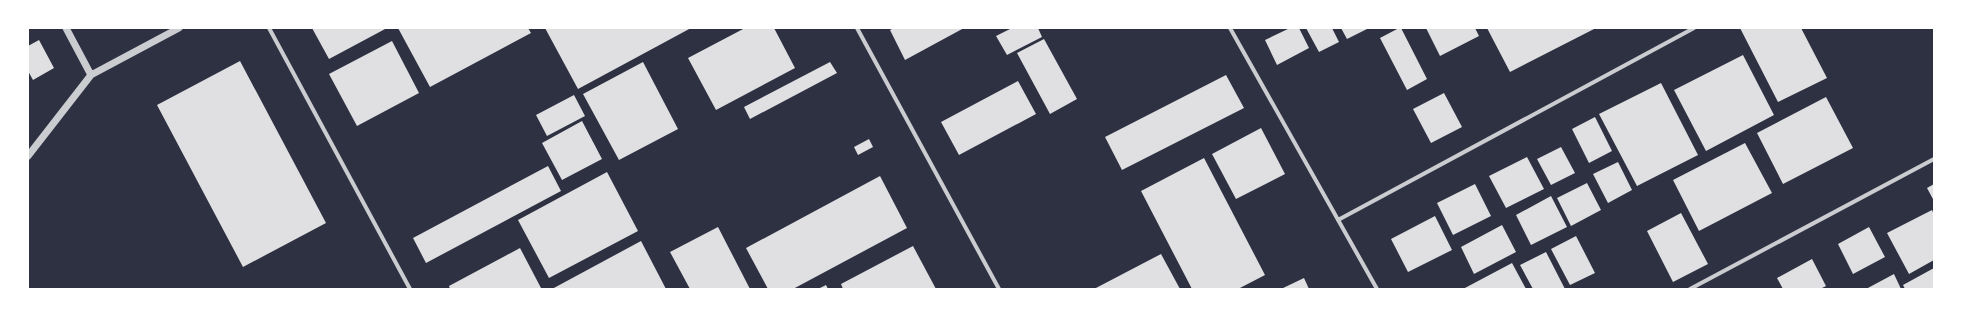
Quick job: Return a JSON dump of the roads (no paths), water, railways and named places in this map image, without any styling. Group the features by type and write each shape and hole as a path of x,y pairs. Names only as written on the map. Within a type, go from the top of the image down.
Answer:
{"street":[{"path":"66,28 91,75"},
{"path":"28,156 91,75 179,28"},
{"path":"269,28 410,289"},
{"path":"857,28 999,289"},
{"path":"1230,28 1376,289"},
{"path":"1338,220 1694,28"},
{"path":"1690,289 1934,159"}]}
